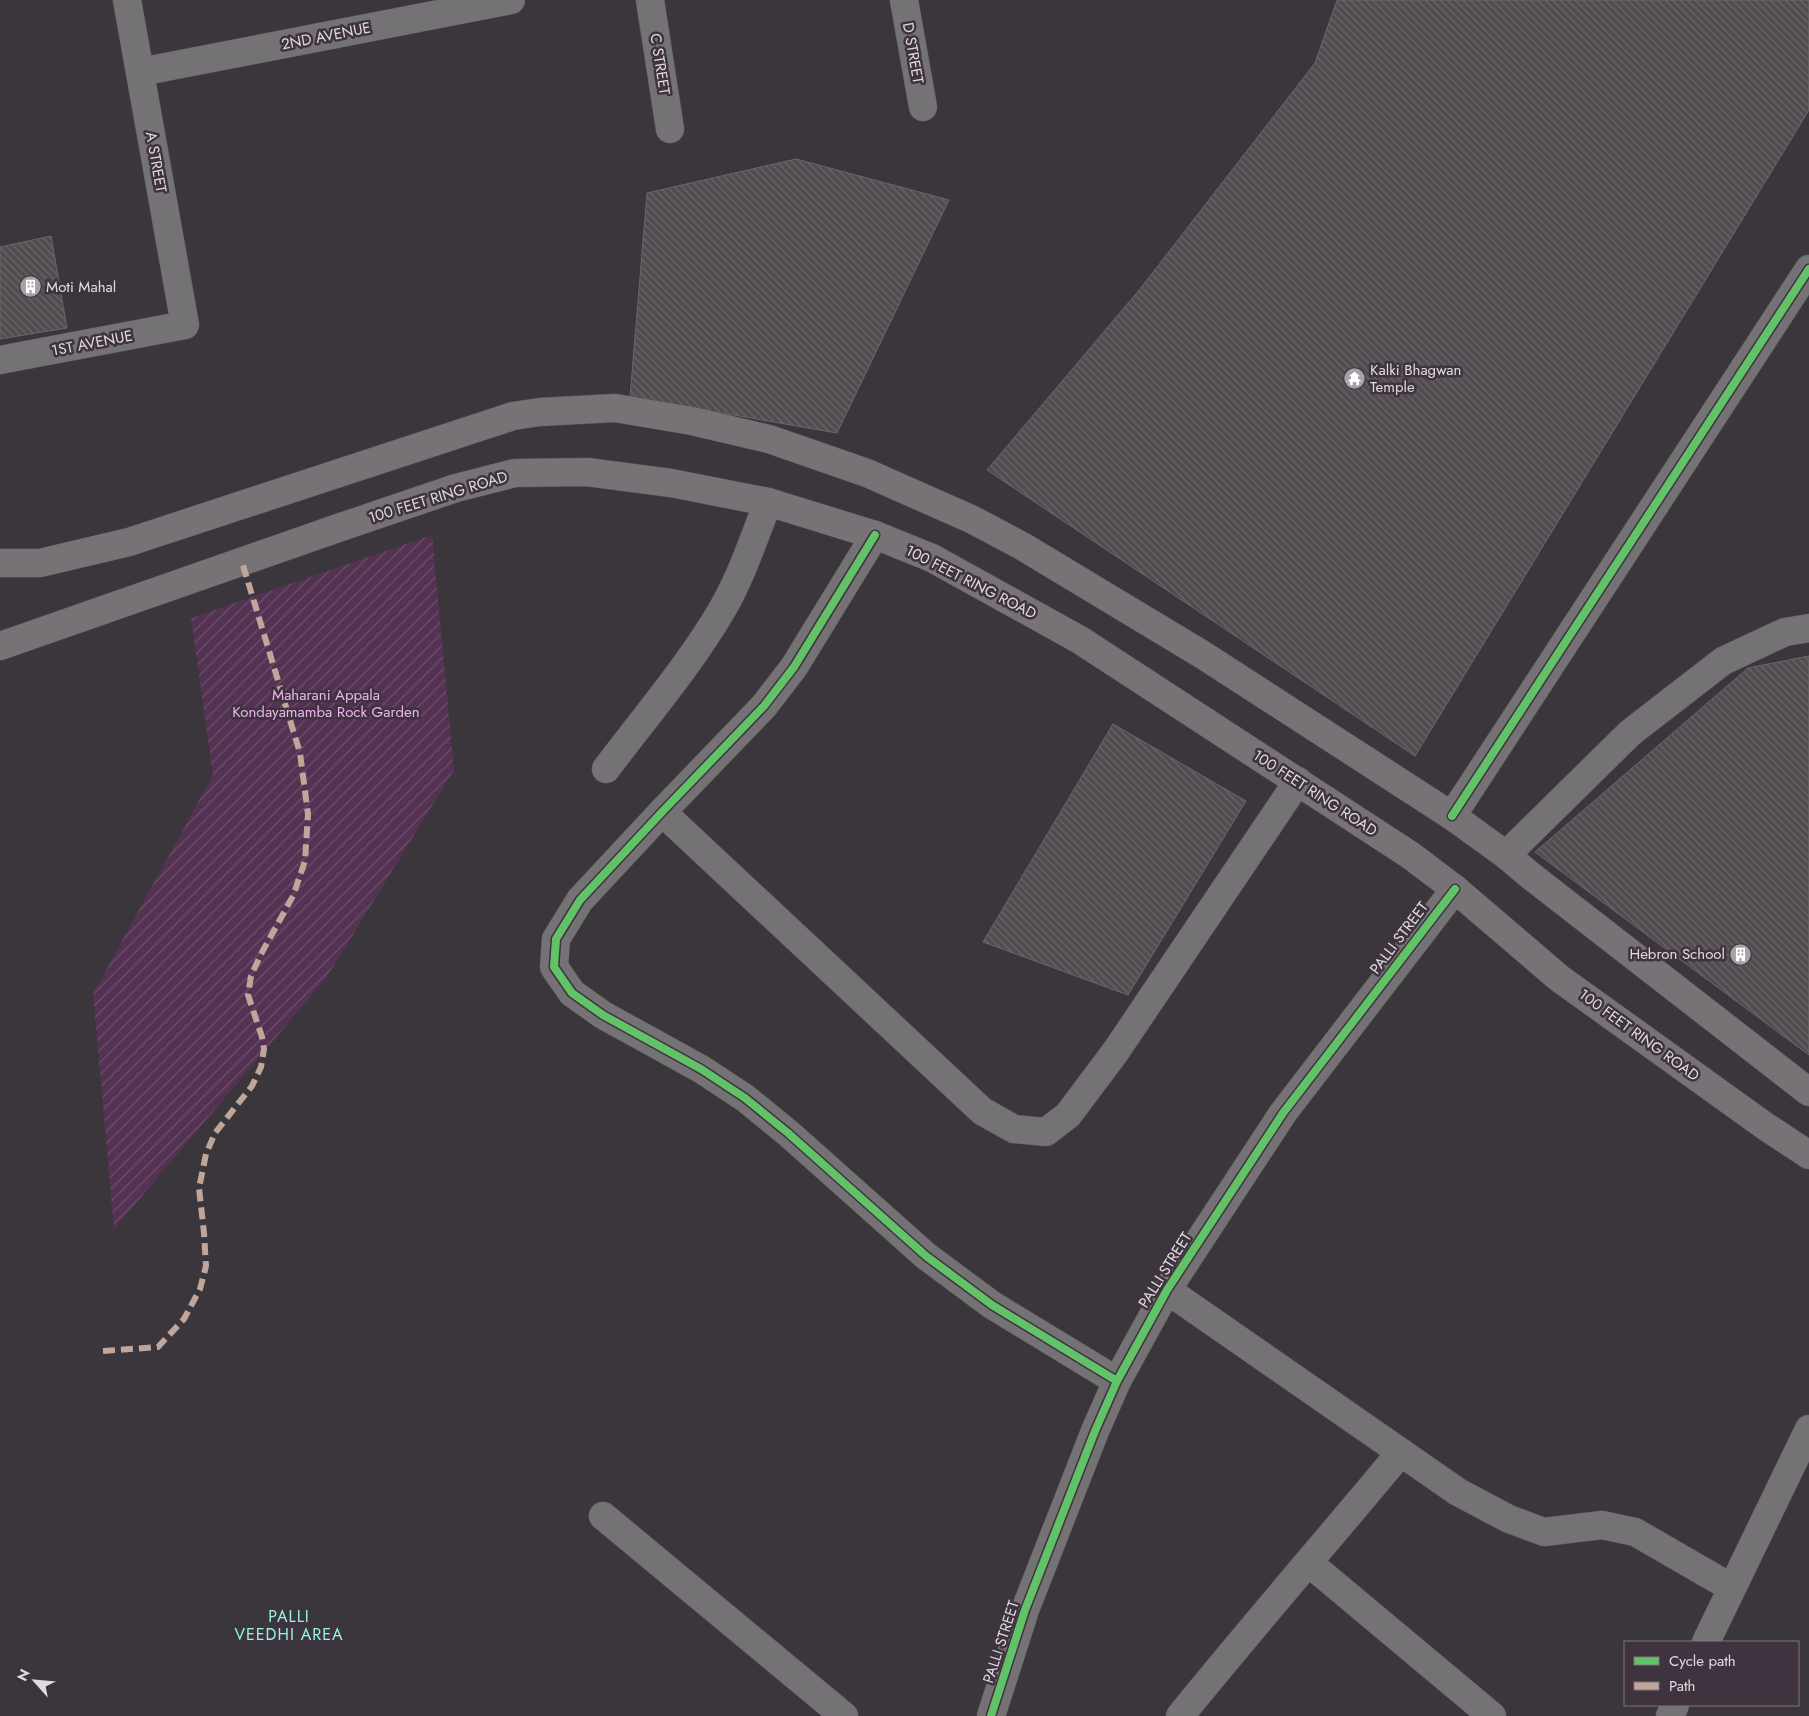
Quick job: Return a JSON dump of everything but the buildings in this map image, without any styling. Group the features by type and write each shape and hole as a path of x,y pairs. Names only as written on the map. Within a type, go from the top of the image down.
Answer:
{"main road":[{"path":"0,563 40,563 129,542 513,416 615,408 692,421 769,439 867,473 971,519 1022,546 1203,655 1452,816 1506,855 1809,1092"},
{"name":"100 FEET RING ROAD","path":"0,646 456,488 515,473 587,472 670,483 768,502 875,535 932,558 1080,640 1410,855 1455,889 1559,978 1809,1155"}],"street":[{"name":"A STREET","path":"127,0 184,325"},
{"name":"2ND AVENUE","path":"140,72 403,10 511,0"},
{"name":"C STREET","path":"650,0 670,129"},
{"name":"D STREET","path":"904,0 923,107"},
{"path":"1452,816 1809,269"},
{"name":"1ST AVENUE","path":"0,360 184,325"},
{"path":"606,769 696,649 723,607 746,559 768,502"},
{"path":"875,535 794,667 764,706 580,900 556,939 554,967 572,993 603,1015 701,1069 745,1098 788,1133 926,1256 992,1305 1117,1381"},
{"path":"1506,855 1630,733 1723,660 1785,632 1809,628"},
{"path":"662,812 982,1111 1014,1129 1046,1132 1068,1115 1116,1051 1298,781"},
{"name":"PALLI STREET","path":"991,1716 1025,1610 1095,1431 1117,1381 1167,1290 1283,1113 1455,889"},
{"path":"1167,1290 1458,1492 1509,1518 1544,1532 1602,1525 1635,1532 1732,1588"},
{"path":"1706,1641 1809,1429"},
{"path":"1180,1716 1401,1452"},
{"path":"603,1516 844,1716"},
{"path":"1309,1563 1492,1716"}],"green space":[{"name":"Maharani Appala Kondayamamba Rock Garden","path":"432,535 454,770 327,977 114,1229 93,994 213,775 191,618"}],"marked path":[{"path":"103,1351 158,1347 184,1319 200,1289 206,1266 199,1188 206,1154 215,1133 252,1086 261,1067 264,1049 262,1037 248,995 251,976 293,896 305,861 308,814 300,753 242,562"}],"cycle path":[{"path":"1452,816 1809,269"},
{"path":"875,535 794,667 764,706 580,900 556,939 554,967 572,993 603,1015 701,1069 745,1098 788,1133 926,1256 992,1305 1117,1381"},
{"path":"991,1716 1025,1610 1095,1431 1117,1381 1167,1290 1283,1113 1455,889"}],"place":[{"name":"Moti Mahal","path":"30,287"},
{"name":"Kalki Bhagwan Temple","path":"1354,379"},
{"name":"Hebron School","path":"1741,954"}],"district":[{"name":"PALLI VEEDHI AREA","path":"289,1625"}]}
